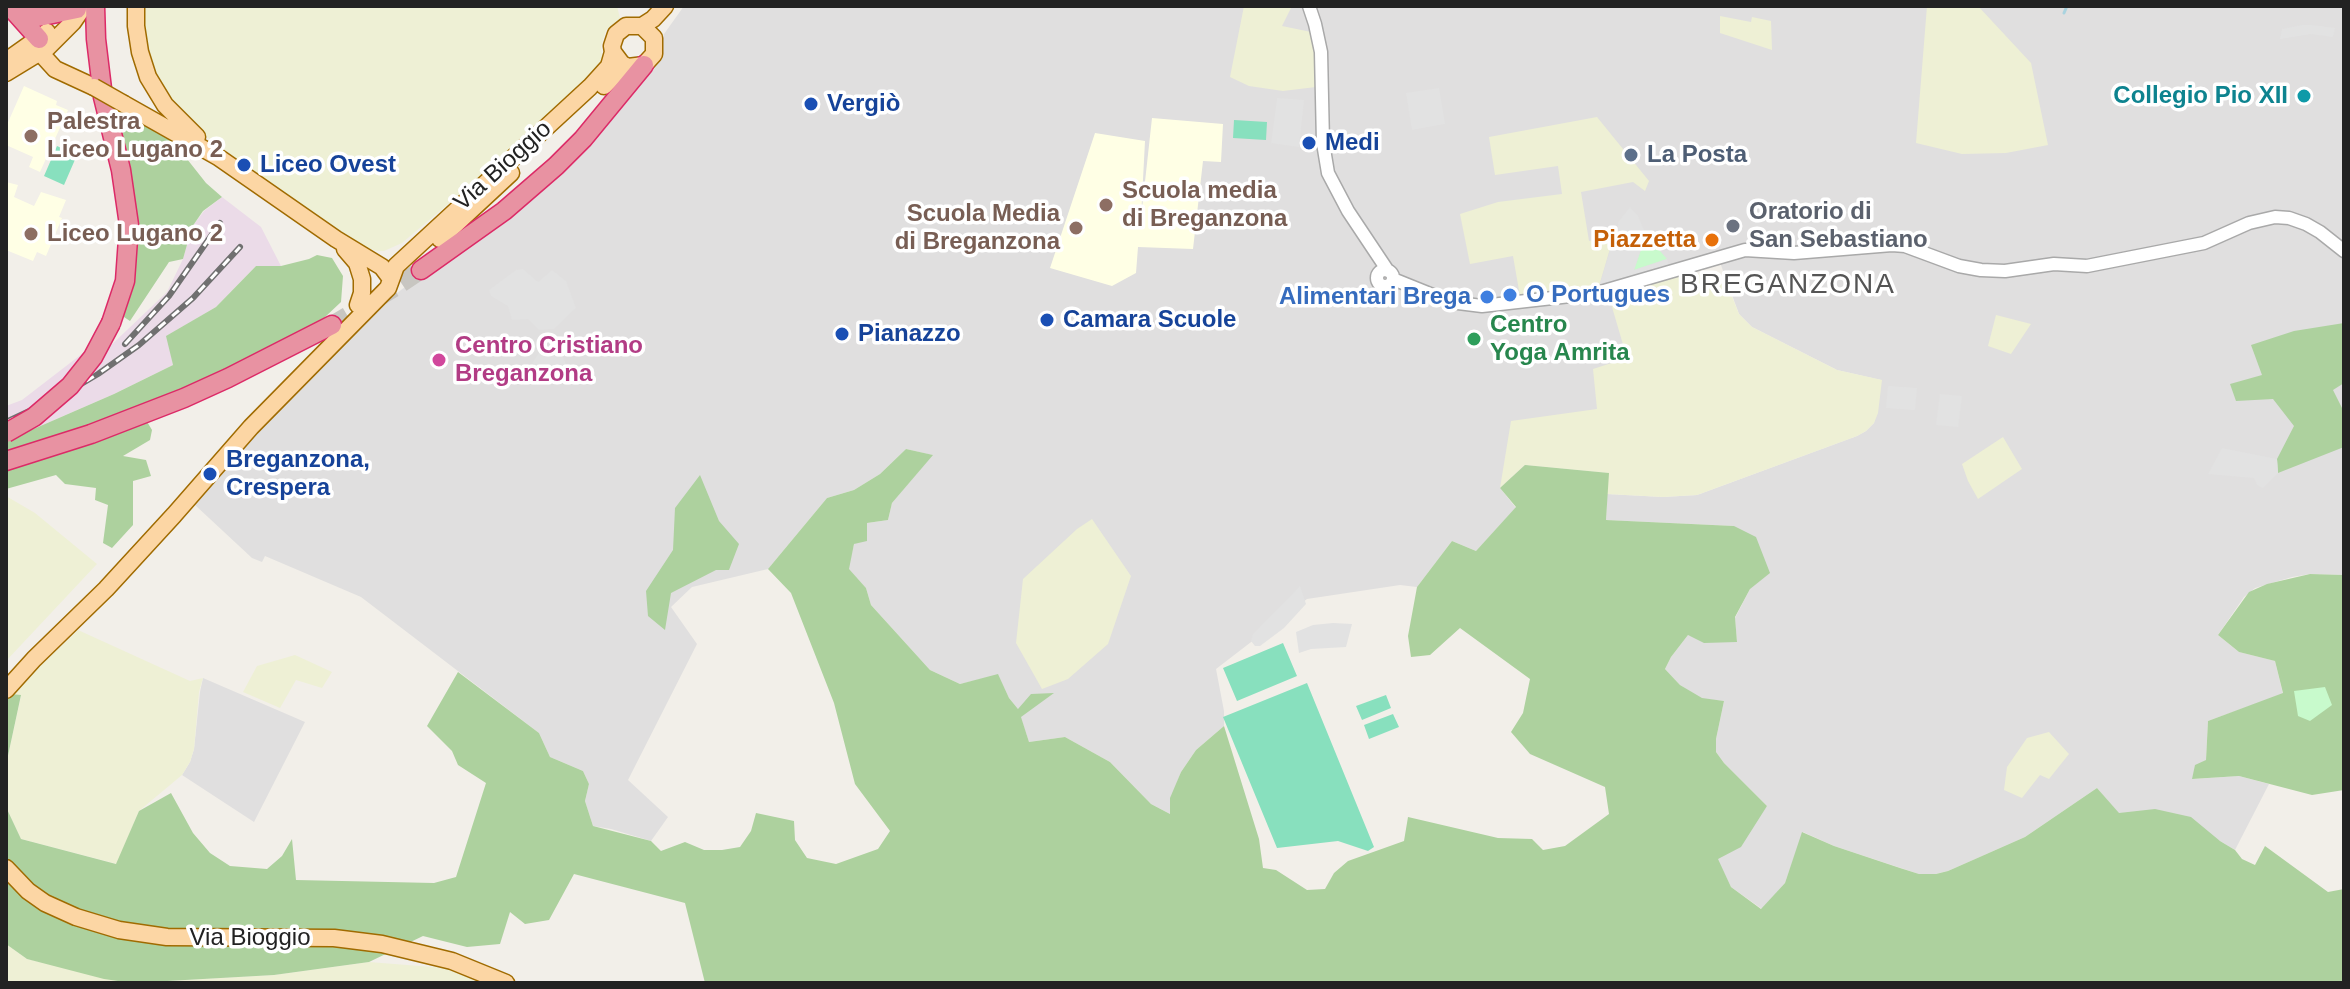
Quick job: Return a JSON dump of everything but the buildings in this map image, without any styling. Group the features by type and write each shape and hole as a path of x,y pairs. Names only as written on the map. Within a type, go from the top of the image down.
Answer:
{"highway":[{"path":"6,433 34,417 70,386 93,357 111,323 125,281 129,225 121,170 103,97 87,8 44,17 30,16 12,8"},
{"path":"12,8 42,46"},
{"path":"421,270 492,220 547,175 583,139 636,66"},
{"path":"6,461 91,434 184,398 332,325"}],"main road":[{"path":"136,6 140,52 148,77 176,118 218,157"},
{"name":"Via Bioggio","path":"251,427 384,292 396,266 590,87 609,66 613,40 620,29 631,24 642,26 665,6"},
{"name":"Via Bioggio","path":"6,690 145,547 297,372 379,284 403,274 618,72 636,66 654,54 661,30 675,6"},
{"path":"6,74 87,8"},
{"path":"642,26 651,33 656,44"},
{"path":"42,46 94,87"},
{"path":"6,61 42,46"},
{"path":"42,46 48,63 218,157 387,271 391,279"},
{"path":"613,52 616,59 636,66"},
{"path":"6,74 37,69 66,74"},
{"path":"366,257 396,253 456,208"},
{"path":"336,239 381,276 391,279"},
{"path":"336,239 357,263 362,287 358,305"},
{"name":"Via Bioggio","path":"6,868 28,891 45,903 76,917 119,930 167,937 334,938 382,944 452,961 506,983"}],"street":[{"path":"1309,6 1321,52 1323,143 1328,173 1390,275 1450,302 1482,306 1597,293 1745,250 1794,253 1892,245 1905,246 1959,266 1981,270 2005,271 2054,264 2087,266 2204,243 2249,223 2275,217 2306,224 2344,251"}],"shaded area":[{"path":"136,6 617,6 620,18 606,30 601,46 602,60 587,79 402,243 378,251 345,237 186,122 157,93"},
{"path":"684,6 2344,6 2344,575 2310,574 2255,588 2244,597 2218,635 2239,652 2275,661 2283,694 2208,721 2206,760 2193,779 2239,776 2269,784 2235,850 2220,841 2143,811 2119,814 2097,788 2025,837 1948,871 1919,874 1834,846 1803,832 1785,883 1762,909 1731,887 1717,859 1767,806 1716,752 1724,701 1702,699 1680,685 1665,669 1688,635 1737,642 1735,618 1750,589 1734,526 1606,520 1607,494 1697,495 1857,436 1874,423 1881,380 1837,370 1752,327 1739,314 1718,257 1685,267 1597,409 1500,488 1516,508 1476,551 1452,541 1417,587 1400,585 1307,599 1216,669 1224,726 1196,750 1181,772 1171,798 1170,814 1151,804 1110,762 1065,737 1029,742 1018,709 998,675 960,684 930,670 871,605 866,588 848,569 854,544 867,523 888,520 892,503 932,455 906,449 880,474 854,490 827,498 768,569 692,587 671,607 697,644 628,780 668,817 651,841 593,826 585,801 589,784 583,771 550,757 539,733 361,597 265,556 262,562 252,558 195,505 261,426 369,314 471,243 651,69 659,58 664,34"},
{"path":"1244,6 1291,8 1282,26 1311,32 1316,87 1283,91 1249,86 1230,77"},
{"path":"1927,6 1978,6 2031,63 2048,145 2006,153 1962,154 1916,143"},
{"path":"1720,16 1751,22 1752,17 1771,21 1772,50 1720,33"},
{"path":"2302,25 2335,28 2333,37 2311,34 2280,39 2282,29"},
{"name":"Palestra Liceo Lugano 2","path":"24,86 57,101 56,105 68,110 40,172 29,167 33,157 6,145 6,127"},
{"path":"1439,88 1445,124 1412,130 1406,93"},
{"path":"1277,98 1304,100 1299,147 1271,143"},
{"path":"1597,117 1649,181 1645,191 1633,182 1581,192 1589,241 1614,235 1597,293 1521,302 1513,256 1470,264 1460,214 1498,202 1562,194 1558,166 1495,175 1489,137"},
{"path":"1152,118 1223,124 1221,162 1203,161 1193,249 1138,247 1136,273 1112,286 1050,268 1095,133 1145,141 1141,218"},
{"name":"Liceo Lugano 2","path":"6,182 18,185 14,197 34,206 41,192 66,200 46,256 37,252 33,261 6,250"},
{"path":"222,197 261,227 281,266 256,266 216,307 167,336 173,365 6,441 6,406 22,400 83,353 106,350 167,292 183,259 192,227 204,211"},
{"path":"1630,207 1638,216 1646,235 1634,270 1667,259 1671,271 1597,293 1619,221"},
{"path":"1685,267 1718,284 1727,284 1739,314 1752,327 1837,370 1882,380 1874,423 1857,436 1697,495 1607,494 1608,473 1525,465 1500,488 1511,421 1597,409 1593,369 1627,358 1607,290"},
{"path":"523,269 538,282 552,270 566,281 576,308 554,329 539,330 528,319 512,320 508,306 491,296 489,290 516,270"},
{"path":"1996,315 2031,324 2011,354 1988,346"},
{"path":"560,349 568,370 551,376 532,363 540,351"},
{"path":"1888,386 1917,388 1915,410 1886,408"},
{"path":"1940,394 1962,396 1958,427 1936,425"},
{"path":"2003,437 2022,469 1978,499 1962,464"},
{"path":"2222,448 2277,459 2278,473 2263,488 2257,485 2254,478 2208,474"},
{"path":"6,496 35,513 97,564 6,661"},
{"path":"1092,519 1131,576 1108,644 1068,679 1042,689 1016,643 1023,579"},
{"path":"1300,586 1306,604 1284,628 1260,646 1255,646 1251,641 1253,634"},
{"path":"1352,624 1346,647 1311,649 1299,653 1296,632 1313,625"},
{"path":"78,630 190,681 203,678 190,762 182,775 139,811 117,864 21,839 6,807 6,765 21,696 11,694"},
{"path":"295,655 332,672 322,688 296,680 280,708 243,692 257,666"},
{"path":"203,678 305,722 254,822 182,775 194,749"},
{"path":"2049,732 2069,754 2049,779 2040,775 2022,798 2004,790 2007,767 2027,738"},
{"path":"6,944 27,959 132,983 6,983"},
{"path":"369,962 445,968 482,983 132,983 274,975"}],"green space":[{"path":"1234,120 1267,122 1266,140 1233,138"},
{"path":"141,123 172,140 206,183 222,197 203,211 192,227 183,259 169,262 130,321 121,315 135,263 118,128"},
{"path":"57,146 77,155 64,185 44,176"},
{"path":"1646,235 1667,259 1634,270"},
{"path":"317,255 332,258 343,276 341,302 324,318 238,365 139,408 45,441 6,451 6,441 173,365 166,336 216,307 256,266 281,266"},
{"path":"2344,323 2344,383 2333,390 2344,412 2344,447 2278,473 2277,459 2294,426 2273,399 2236,401 2230,384 2262,375 2251,345 2294,331"},
{"path":"146,420 152,430 150,440 123,456 146,460 151,476 133,481 133,525 112,548 103,543 108,505 95,500 96,488 65,484 56,475 6,489 6,466"},
{"path":"906,449 933,455 892,503 888,520 867,523 867,541 854,544 849,569 866,588 871,605 930,670 960,684 998,674 1018,709 1031,694 1054,693 1021,717 1029,742 1065,737 1110,762 1151,804 1170,814 1170,798 1181,772 1196,750 1224,726 1259,839 1263,868 1276,870 1307,890 1325,889 1334,873 1348,861 1404,841 1408,817 1498,838 1532,839 1543,850 1565,846 1609,814 1605,787 1530,754 1511,732 1523,713 1530,679 1460,628 1430,655 1411,657 1408,636 1417,587 1452,541 1476,551 1516,507 1500,488 1525,465 1609,473 1606,520 1734,526 1756,537 1770,573 1750,589 1735,617 1737,642 1704,643 1688,635 1665,669 1680,685 1702,698 1724,701 1716,752 1767,806 1741,847 1718,859 1731,887 1761,909 1785,883 1802,832 1919,874 1936,874 2025,837 2097,788 2119,813 2155,809 2191,817 2235,850 2242,859 2255,865 2265,846 2328,892 2344,889 2344,983 705,983 685,903 574,874 549,920 525,924 510,912 500,944 467,947 423,936 369,962 274,975 132,983 27,959 6,944 6,807 21,839 116,864 139,811 171,793 193,833 210,853 230,866 267,869 282,856 292,839 296,880 434,883 456,877 486,783 458,765 452,751 427,726 458,672 539,733 550,757 583,771 589,784 585,801 593,826 651,841 661,851 685,842 704,850 722,850 740,847 751,831 756,813 794,821 795,840 807,858 836,864 878,849 890,831 855,784 834,703 791,593 768,569 827,498 854,490 880,474"},
{"path":"700,475 719,521 739,544 729,570 716,570 671,593 665,630 648,616 646,591 673,550 675,508"},
{"path":"2310,574 2344,575 2344,790 2312,795 2239,776 2192,779 2195,765 2206,760 2208,721 2283,693 2275,661 2239,652 2218,635 2249,592 2267,584"},
{"path":"1283,643 1297,676 1237,701 1223,668"},
{"path":"1307,683 1374,847 1368,851 1338,841 1277,848 1223,717"},
{"path":"2325,687 2332,705 2310,721 2298,716 2294,691"},
{"path":"11,694 21,695 6,765 6,702"},
{"path":"1386,695 1391,708 1362,720 1356,706"},
{"path":"1393,714 1399,727 1369,739 1364,725"}],"waterway":[{"path":"2064,13 2067,6"}],"tunnel":[{"path":"332,325 421,270"}],"railway":[{"path":"125,344 169,296 220,223"},
{"path":"6,422 61,396 139,345 193,298 240,247"}],"place":[{"name":"Collegio Pio XII","path":"2304,96"},
{"name":"Vergiò","path":"811,104"},
{"name":"Palestra Liceo Lugano 2","path":"31,136"},
{"name":"Medi","path":"1309,143"},
{"name":"La Posta","path":"1631,155"},
{"name":"Liceo Ovest","path":"244,165"},
{"name":"Scuola media di Breganzona","path":"1106,205"},
{"name":"Oratorio di San Sebastiano","path":"1733,226"},
{"name":"Scuola Media di Breganzona","path":"1076,228"},
{"name":"Liceo Lugano 2","path":"31,234"},
{"name":"Piazzetta","path":"1712,240"},
{"name":"O Portugues","path":"1510,295"},
{"name":"Alimentari Brega","path":"1487,297"},
{"name":"Camara Scuole","path":"1047,320"},
{"name":"Pianazzo","path":"842,334"},
{"name":"Centro Yoga Amrita","path":"1474,339"},
{"name":"Centro Cristiano Breganzona","path":"439,360"},
{"name":"Breganzona, Crespera","path":"210,474"}],"district":[{"name":"BREGANZONA","path":"1788,285"}]}
